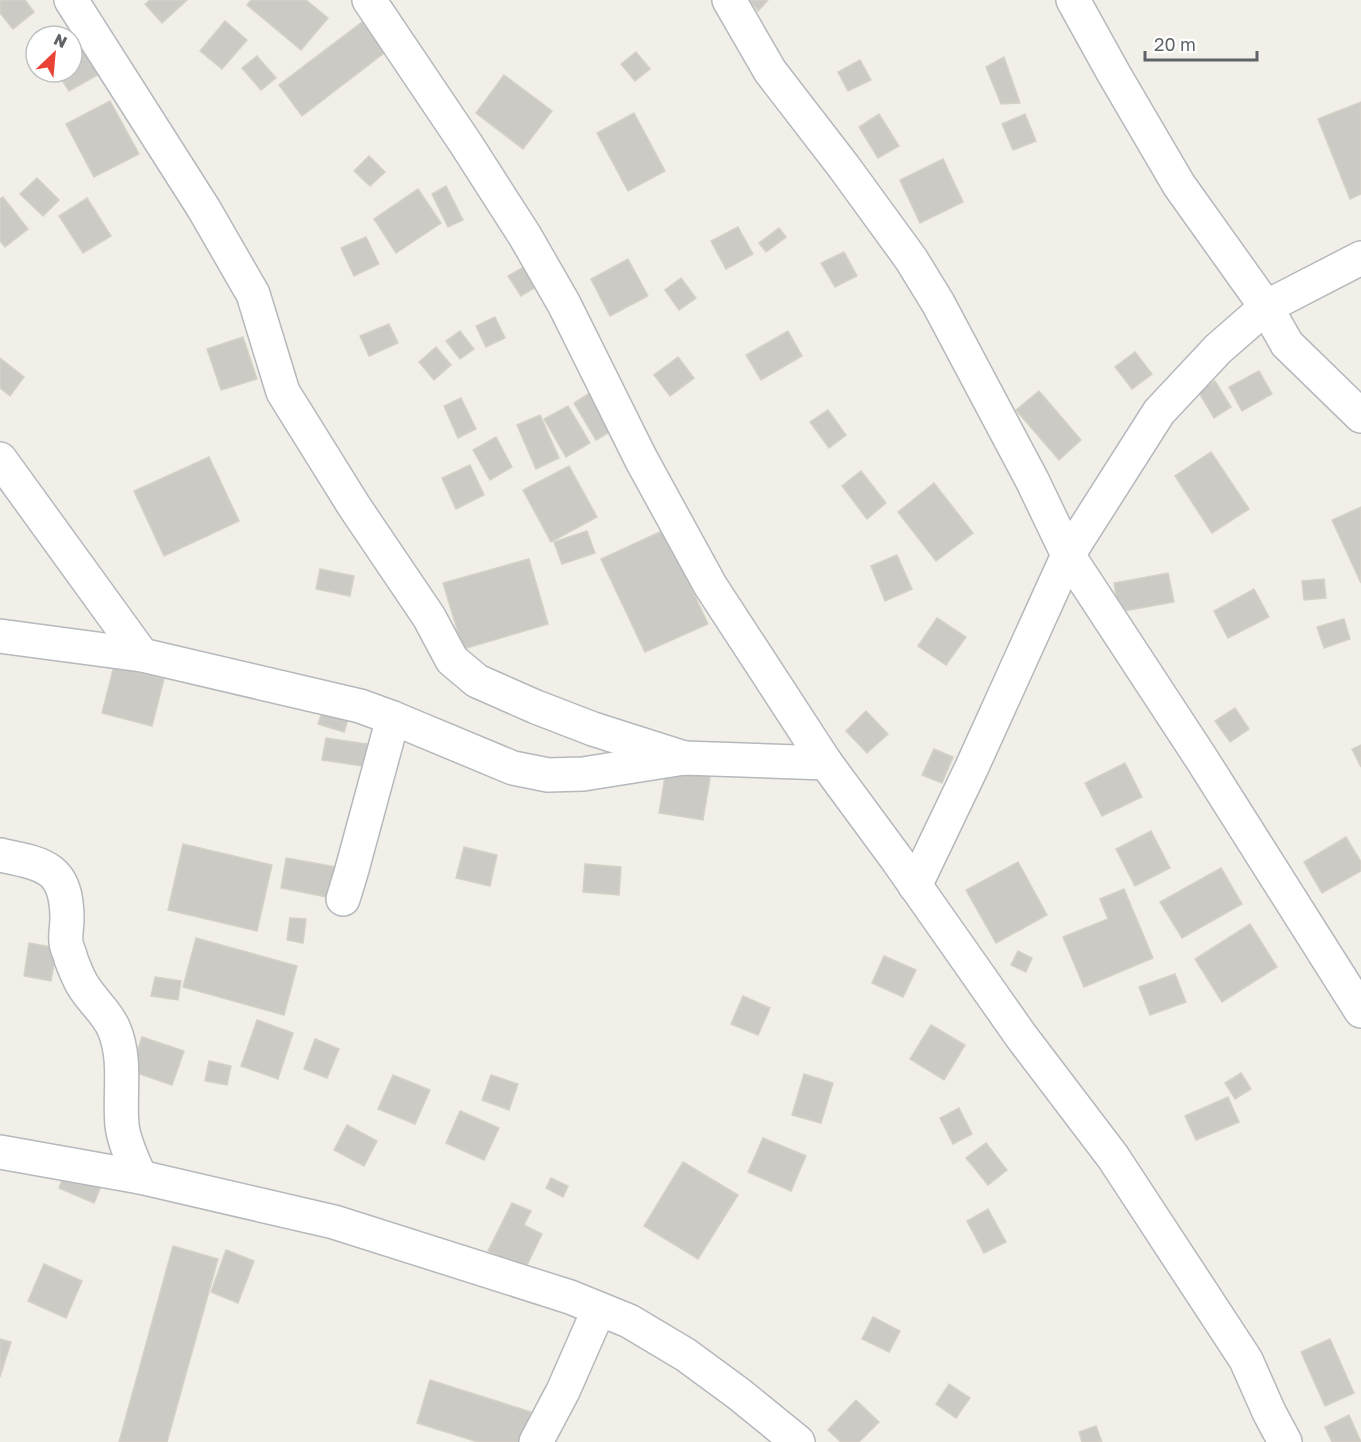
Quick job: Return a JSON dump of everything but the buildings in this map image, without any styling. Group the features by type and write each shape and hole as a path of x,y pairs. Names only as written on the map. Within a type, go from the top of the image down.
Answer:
{"street":[{"path":"71,0 204,209 253,294 283,392 354,506 429,617 452,660 477,681 536,707 594,729 684,758"},
{"path":"369,0 525,236 564,304 641,459 710,585 826,763 1021,1036 1113,1157 1246,1360 1285,1442"},
{"path":"729,0 770,71 911,259 938,303 1032,480 1068,555 1201,758 1361,1011"},
{"path":"1073,0 1179,185 1266,307 1287,344 1361,416"},
{"path":"915,886 1068,555 1159,412 1218,350 1266,307 1361,258"},
{"path":"0,459 142,656"},
{"path":"0,636 142,656 360,706 513,768 548,775 583,774 684,758 826,763"},
{"path":"343,899 393,718"},
{"path":"0,855 44,867 55,874 61,882 67,918 66,943 74,966 82,985 114,1029 120,1050 122,1126 127,1146 140,1177"},
{"path":"0,1152 140,1177 333,1222 570,1297 629,1321 686,1355 740,1394 798,1442"},
{"path":"536,1442 599,1309"}]}
